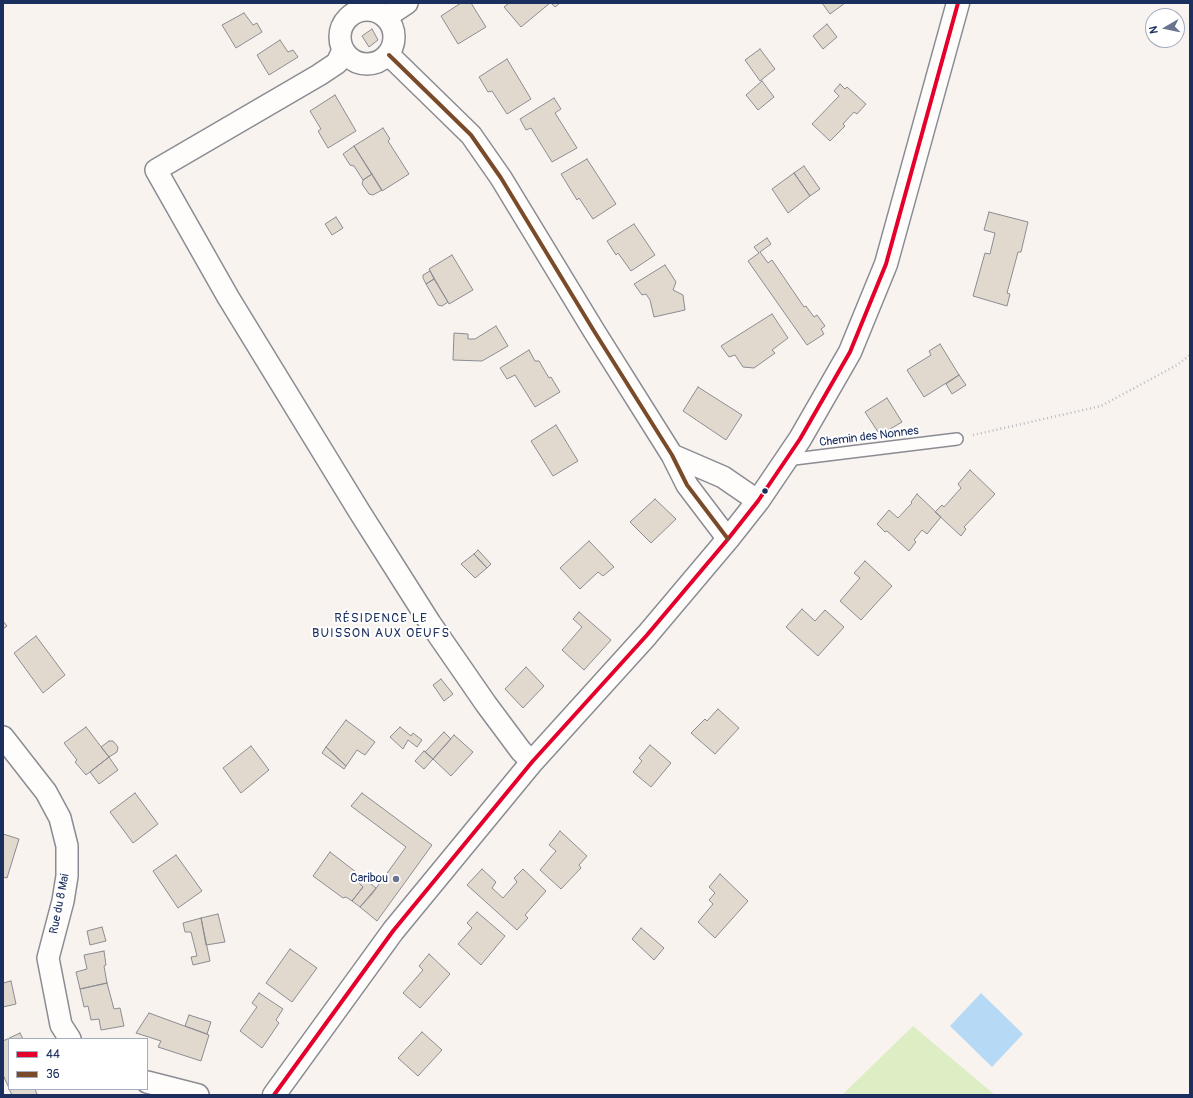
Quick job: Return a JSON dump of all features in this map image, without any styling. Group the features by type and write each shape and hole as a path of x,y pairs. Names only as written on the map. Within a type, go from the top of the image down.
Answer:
{"main road":[{"path":"274,1095 393,931 532,762 647,635 728,539 758,501 800,439 850,352 886,264 958,3"}],"street":[{"path":"386,17 407,3"},
{"path":"369,10 378,12 386,17 392,24 395,40 389,55 380,62 370,65 359,64 349,58 343,50 340,40 340,31 344,22 351,15 360,11 369,10"},
{"path":"343,50 337,63 319,75 156,170 228,297 430,623 486,704 521,751 532,762"},
{"path":"389,55 471,134 501,178 594,331 672,455 687,486 728,539"},
{"path":"672,455 723,477 758,501"},
{"name":"Rue du 8 Mai","path":"3,737 46,792 60,818 67,846 67,876 63,901 48,958 61,1025 69,1038"},
{"path":"148,1082 198,1095"}],"lane":[{"name":"Chemin des Nonnes","path":"786,460 957,439"}],"path":[{"path":"957,439 1012,425 1101,406 1177,365 1190,355"}],"green space":[{"path":"913,1026 995,1095 842,1095"}],"water":[{"path":"981,993 1023,1034 992,1067 950,1026"}],"building":[{"path":"461,3 471,3 486,27 458,44 441,16"},
{"path":"509,3 550,3 521,27 504,7"},
{"path":"551,3 560,3 555,7"},
{"path":"822,3 845,3 830,14"},
{"path":"244,13 253,25 257,23 262,32 236,48 222,25"},
{"path":"827,24 837,37 823,49 813,36"},
{"path":"372,29 378,40 369,47 362,36"},
{"path":"280,40 288,52 293,50 298,57 269,75 257,55"},
{"path":"760,49 775,69 760,81 745,60"},
{"path":"507,59 531,99 507,114 492,91 488,92 479,77"},
{"path":"762,81 774,97 758,110 746,95"},
{"path":"840,84 845,89 847,87 866,104 857,114 854,112 843,124 845,126 830,141 812,124 839,96 834,91"},
{"path":"335,95 356,131 328,148 318,131 321,129 310,111"},
{"path":"554,98 561,109 555,113 577,148 552,162 531,128 526,130 520,119"},
{"path":"383,128 390,139 388,141 409,174 382,191 354,146"},
{"path":"354,146 372,174 363,180 354,166 350,165 343,154"},
{"path":"587,159 616,204 593,219 579,198 577,200 561,174"},
{"path":"804,166 820,189 810,196 794,173"},
{"path":"794,173 810,196 788,213 772,189"},
{"path":"372,174 382,190 373,195 369,194 362,184 363,180"},
{"path":"989,212 1028,222 1021,252 1018,252 1007,293 1010,294 1007,306 973,296 985,253 990,254 995,233 984,230"},
{"path":"336,217 343,228 332,235 325,224"},
{"path":"634,224 655,255 631,271 618,253 616,255 607,241"},
{"path":"767,238 771,244 760,252 768,263 772,260 804,307 806,306 814,317 817,315 825,326 821,329 824,334 807,345 748,261 759,253 754,247"},
{"path":"452,255 473,290 449,304 429,269"},
{"path":"665,265 676,282 673,290 683,295 685,310 654,317 650,300 646,294 642,295 634,284"},
{"path":"430,271 434,279 426,284 423,275"},
{"path":"434,279 448,302 442,306 438,305 426,284"},
{"path":"772,314 788,338 772,350 775,353 754,368 743,367 735,355 729,357 721,346"},
{"path":"496,326 508,346 482,361 453,360 454,333 468,334 468,339 475,339"},
{"path":"940,344 959,375 924,397 907,370 931,355 929,351"},
{"path":"529,350 535,361 539,361 549,378 551,377 560,392 535,407 515,375 507,379 500,368"},
{"path":"959,375 966,385 952,394 946,384"},
{"path":"698,387 742,415 726,440 683,411"},
{"path":"887,398 902,422 880,435 865,412"},
{"path":"556,425 578,461 553,476 531,441"},
{"path":"970,470 995,494 964,527 966,529 961,536 935,512 942,505 944,507 961,488 958,484"},
{"path":"917,494 941,517 927,534 922,530 914,540 916,542 909,551 877,524 889,510 898,518 912,503 911,502"},
{"path":"655,499 676,519 651,543 630,522"},
{"path":"589,541 614,567 603,576 598,572 580,589 560,568"},
{"path":"478,550 491,564 487,568 474,554"},
{"path":"474,554 487,568 475,578 461,564"},
{"path":"865,561 892,586 861,620 840,601 860,578 854,573"},
{"path":"802,609 815,621 825,610 844,627 818,656 786,627"},
{"path":"579,612 611,640 584,670 562,650 582,627 573,619"},
{"path":"3,621 7,626 3,629"},
{"path":"36,636 65,675 43,693 14,653"},
{"path":"526,667 544,686 523,708 505,689"},
{"path":"441,679 453,694 444,701 433,685"},
{"path":"718,709 739,728 715,754 691,733 705,719 707,721"},
{"path":"346,720 375,742 365,755 357,750 346,766 326,747"},
{"path":"86,727 109,757 86,775 75,762 77,760 64,743"},
{"path":"400,727 411,736 413,733 422,740 417,747 408,740 403,749 390,737"},
{"path":"444,732 451,739 433,759 425,752"},
{"path":"454,735 473,752 451,776 433,759"},
{"path":"109,741 113,741 118,747 117,752 109,757 101,747"},
{"path":"650,745 671,763 651,787 633,772 642,761 639,758"},
{"path":"251,746 269,770 241,793 223,768"},
{"path":"326,747 346,766 344,769 322,753"},
{"path":"424,751 433,759 424,769 415,761"},
{"path":"109,757 118,770 99,784 90,772"},
{"path":"135,793 158,824 133,843 110,812"},
{"path":"362,793 432,845 377,921 360,907 372,894 406,847 351,806"},
{"path":"560,831 587,856 579,865 581,868 561,889 540,870 556,851 549,845"},
{"path":"3,834 19,839 7,878 3,877"},
{"path":"330,852 361,876 357,881 363,887 352,901 346,897 343,898 313,876"},
{"path":"176,855 202,891 178,908 153,871"},
{"path":"482,869 496,882 492,888 503,898 517,882 514,878 523,869 546,891 525,915 528,918 517,930 467,885"},
{"path":"720,874 748,901 715,938 698,922 713,904 709,900 715,893 709,887"},
{"path":"361,876 376,888 360,907 352,901 363,887 357,881"},
{"path":"477,912 505,936 481,965 458,944 472,928 467,923"},
{"path":"218,914 225,942 206,945 201,918"},
{"path":"201,918 210,961 193,965 191,957 197,956 191,932 185,932 183,923"},
{"path":"102,927 106,941 90,945 87,931"},
{"path":"641,928 664,948 654,960 632,939"},
{"path":"290,949 317,968 292,1002 266,983"},
{"path":"104,951 106,965 104,966 107,983 80,989 76,972 87,969 84,955"},
{"path":"429,954 450,974 420,1008 403,993 423,970 419,966"},
{"path":"11,981 16,1004 3,1007 3,983"},
{"path":"107,983 114,1009 120,1008 124,1026 101,1030 99,1019 91,1020 88,1006 84,1007 80,989"},
{"path":"259,993 283,1009 276,1020 279,1023 262,1048 240,1031 257,1007 252,1003"},
{"path":"149,1013 209,1035 201,1061 158,1047 161,1041 136,1033"},
{"path":"189,1015 211,1022 207,1034 185,1026"},
{"path":"422,1032 442,1050 418,1076 398,1058"},
{"path":"20,1033 22,1038 9,1038"},
{"path":"8,1039 8,1086 3,1075 3,1041"},
{"path":"10,1090 35,1090 37,1094 35,1095 12,1095"}],"transit line":[{"name":"44","path":"274,1095 393,931 532,762 647,635 728,539 758,501 800,439 850,352 886,264 958,3"},
{"name":"36","path":"389,55 471,135 501,178 594,331 672,455 687,485 728,539"}],"place":[{"name":"Caribou","path":"396,879"}],"district":[{"name":"RÉSIDENCE LE BUISSON AUX OEUFS","path":"381,626"}]}
